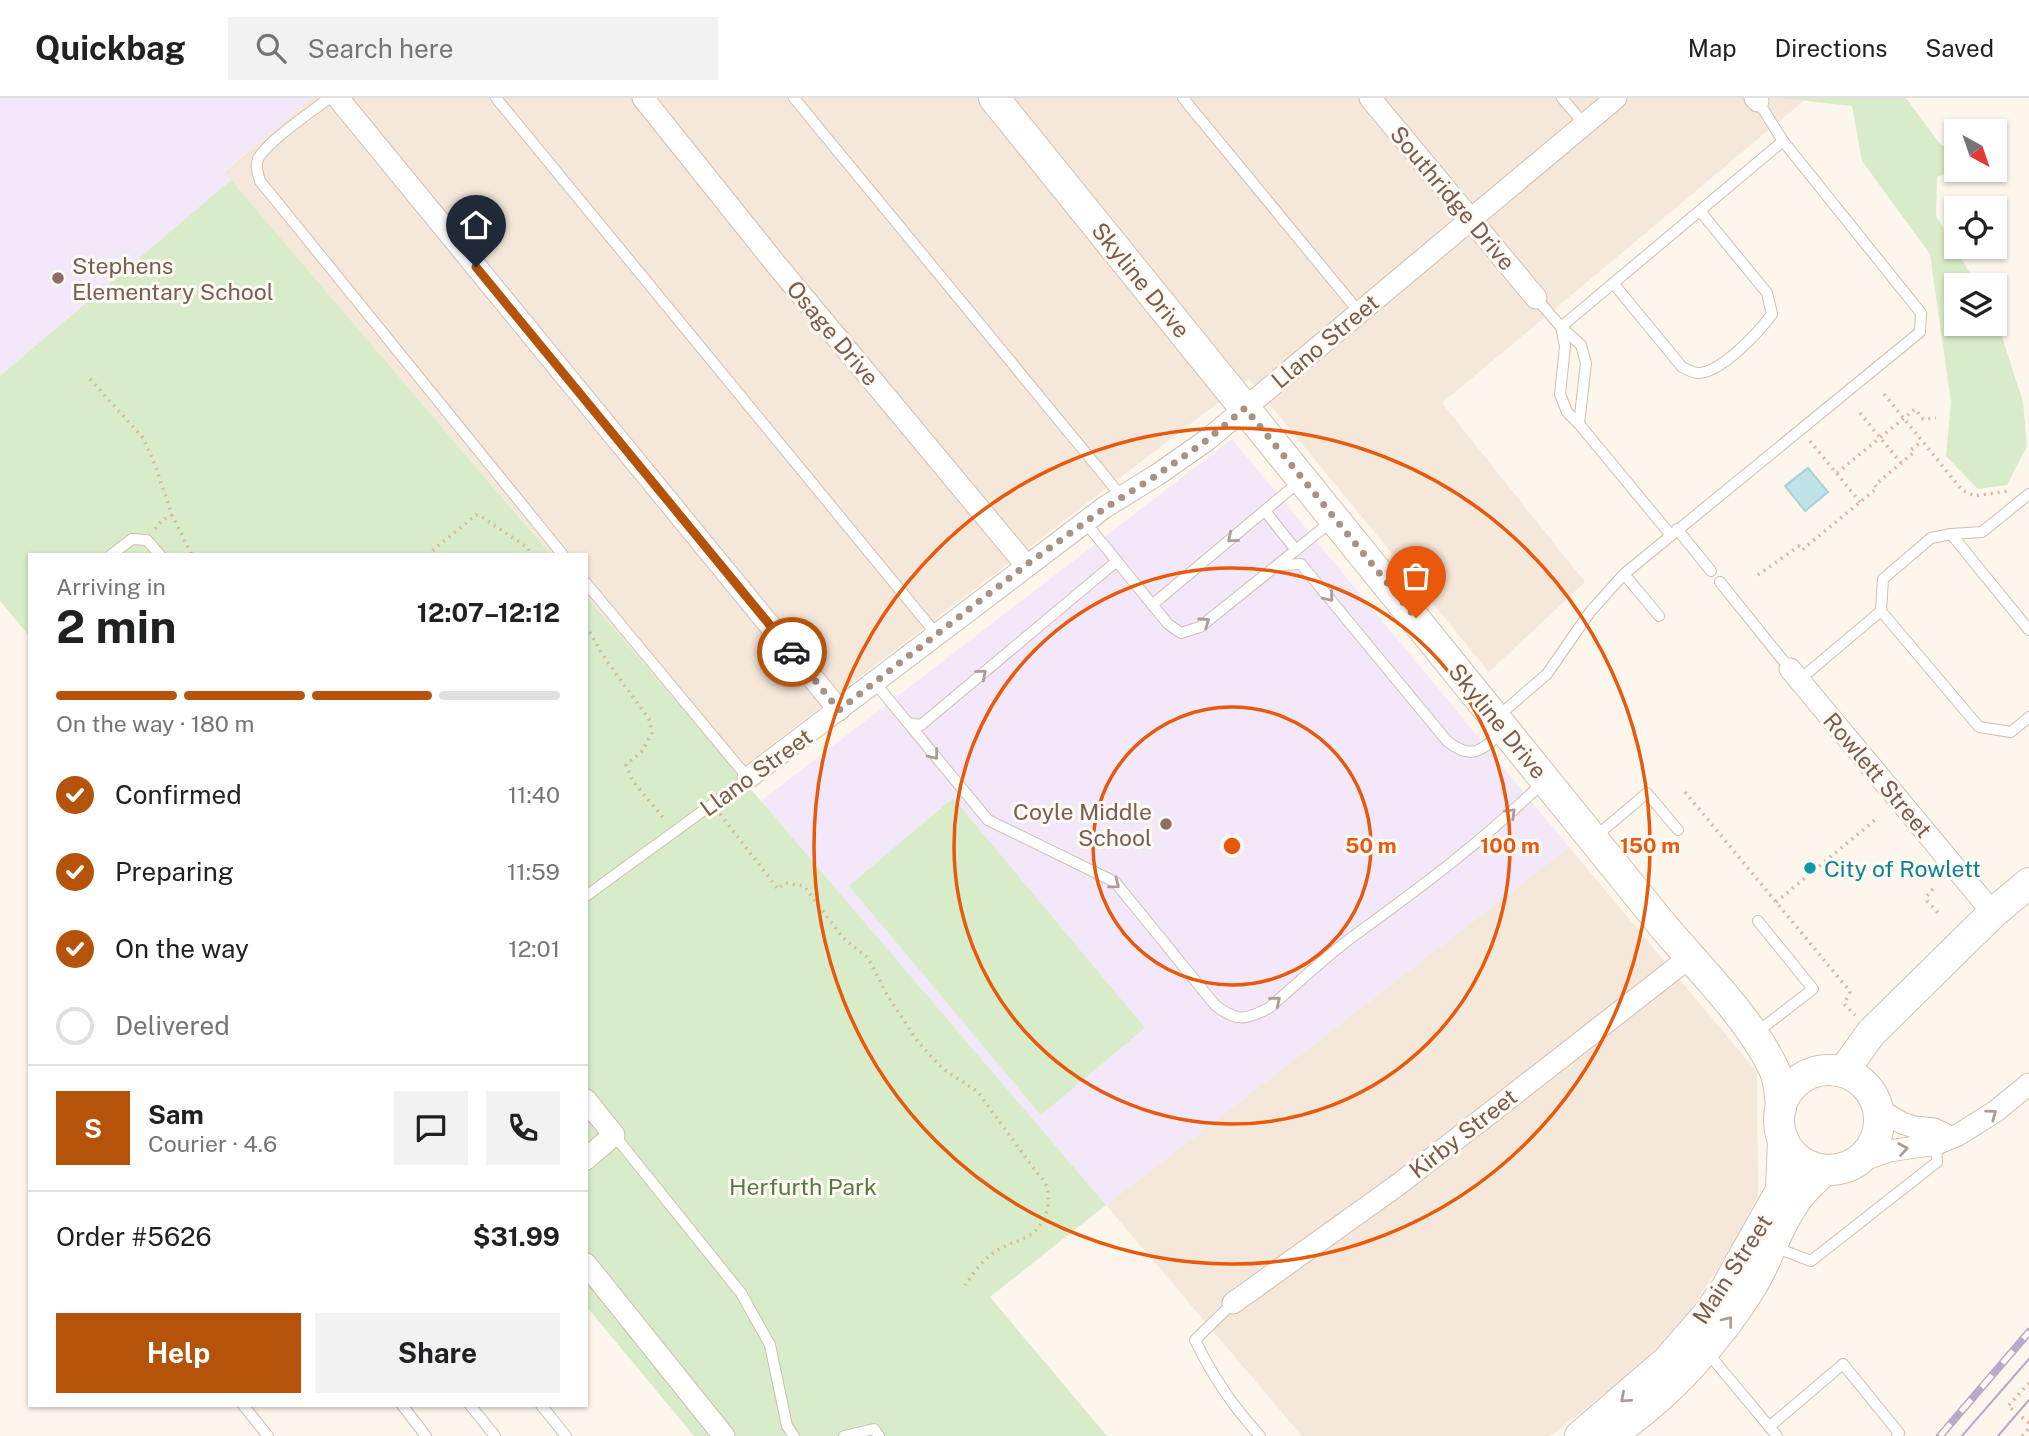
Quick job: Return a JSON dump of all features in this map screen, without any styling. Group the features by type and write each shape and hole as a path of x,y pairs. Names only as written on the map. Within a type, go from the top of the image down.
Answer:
{"street":[{"path":"338,98 839,710"},
{"name":"Osage Drive","path":"643,98 779,268 1026,565"},
{"name":"Skyline Drive","path":"994,98 1593,838 1748,1024 1773,1066 1780,1090 1781,1108"},
{"name":"Southridge Drive","path":"1370,98 1536,298"},
{"name":"Llano Street","path":"748,778 1026,565 1197,447 1616,98"},
{"name":"Rowlett Street","path":"1795,675 1993,913"},
{"path":"1832,1072 1993,913 2029,883"},
{"name":"Kirby Street","path":"1233,1303 1399,1184 1690,957"},
{"path":"1855,1163 1867,1153 1876,1140 1880,1125 1874,1099 1874,1065 1885,1036 1906,999"},
{"name":"Skyline Drive","path":"1748,1024 1793,1059 1832,1072"},
{"path":"1781,1108 1795,1083 1807,1075 1832,1072 1857,1079 1874,1099 1902,1123 1914,1128 1934,1129 1943,1141"},
{"path":"1783,1139 1792,1154 1807,1165 1835,1170 1889,1151 1943,1141 1983,1121 2029,1084"},
{"path":"588,1102 614,1135 588,1157"},
{"name":"Main Street","path":"1580,1436 1667,1361 1708,1314 1726,1288 1781,1190 1781,1108"},
{"name":"Main Street","path":"1609,1436 1641,1412 1705,1350 1734,1314 1755,1281 1796,1200 1824,1170"},
{"path":"588,1267 724,1436"}],"lane":[{"path":"329,98 271,144 259,157 256,167 260,181 561,553"},
{"path":"496,98 937,635"},
{"path":"794,98 1122,497"},
{"path":"1183,98 1359,312"},
{"path":"1562,98 1584,124"},
{"path":"1277,565 1301,564 1447,741 1458,750 1470,753 1481,750 1547,674 1590,612 1624,574 1920,332 1921,313 1783,141 1756,100"},
{"path":"1561,327 1783,141"},
{"path":"1613,283 1682,367 1696,374 1714,370 1761,330 1772,314 1767,293 1700,211"},
{"path":"1536,298 1581,345 1586,363 1579,424"},
{"path":"1561,327 1565,346 1560,394 1567,412 1711,571"},
{"path":"1152,605 1303,479"},
{"path":"2029,494 1982,532 1931,538 1883,579 1881,611 1979,727 2011,732 2029,717"},
{"path":"1265,511 1296,550"},
{"path":"1085,523 1168,624 1181,634 1200,628 1335,519"},
{"path":"1951,534 2029,630"},
{"path":"114,553 132,539 147,540 158,553"},
{"path":"908,723 921,725 1116,561"},
{"path":"1624,574 1659,616"},
{"path":"1720,582 1795,675 1881,611"},
{"path":"588,585 748,778"},
{"path":"875,683 988,820 1115,882 1215,1005 1228,1015 1242,1018 1269,1008 1354,936 1499,825 1545,779"},
{"name":"Llano Street","path":"588,895 748,778"},
{"path":"1593,838 1647,793 1678,830"},
{"path":"1748,1024 1813,989 1758,922"},
{"path":"614,1135 741,1293 770,1345 787,1426 794,1436"},
{"path":"1772,1246 1811,1261 1937,1161 1943,1141"},
{"path":"1233,1303 1195,1339 1209,1369 1233,1407 1260,1436"},
{"path":"1705,1350 1777,1436"},
{"path":"1769,1427 1843,1364 1899,1433 1897,1436"},
{"path":"245,1407 268,1436"},
{"path":"404,1407 426,1436"},
{"path":"472,1407 495,1436"},
{"path":"543,1407 566,1436"},
{"path":"844,1436 874,1429 879,1436"}],"path":[{"path":"90,379 142,438 155,465 172,515 191,553"},
{"path":"1884,394 1962,490 1975,496 2009,491"},
{"path":"1837,473 1914,409 1923,419 1936,418"},
{"path":"1860,413 1901,463"},
{"path":"1807,436 1860,502"},
{"path":"1758,575 1799,546 1802,550 1877,488 1875,485 1913,453 1911,450 1922,441"},
{"path":"147,540 162,520 172,515"},
{"path":"429,553 475,515 528,548 530,553"},
{"path":"588,629 606,660 649,719 652,733 643,750 626,765 632,780 674,832"},
{"path":"1685,792 1848,989 1850,992 1844,1004 1856,1016"},
{"path":"712,804 778,889 785,883 804,886 843,937 869,958 887,995 918,1042 942,1069 978,1092 1037,1173 1044,1178 1050,1194 1043,1220 1031,1235 996,1250 985,1259 965,1285"},
{"path":"1776,902 1875,820"},
{"path":"1933,889 1927,896 1927,901 1941,916"},
{"path":"2022,1436 2029,1426 2008,1406 2029,1383"}],"shaded area":[{"name":"Stephens Elementary School","path":"0,98 312,98 224,171 231,180 0,376"},
{"path":"312,98 1807,98 1442,403 1585,582 1489,672 1249,379 736,772 588,598 588,553 549,553 224,172"},
{"name":"Coyle Middle School","path":"1232,439 1569,847 1106,1205 761,801"},
{"path":"1569,847 1757,1072 1758,1196 1734,1243 1692,1308 1638,1368 1550,1436 1302,1436 1106,1205"}],"green space":[{"path":"1781,98 1906,98 1944,146 1944,174 1937,177 1936,216 1944,229 1944,259 1962,259 1970,273 1944,273 1944,336 2002,336 2023,402 2027,446 2007,485 1978,489 1946,456 1951,402 1930,254 1862,161 1852,106"},
{"path":"231,180 549,553 28,553 28,635 0,601 0,376"},
{"name":"Herfurth Park","path":"588,598 1106,1205 990,1297 1107,1436 694,1436 588,1308"},
{"path":"953,798 1145,1028 1041,1115 849,886"}],"water":[{"path":"1808,468 1828,492 1805,511 1785,486"}],"tram line":[{"path":"1962,1436 2029,1359"},
{"path":"1998,1436 2029,1400"}],"railway":[{"path":"1940,1436 2029,1332"}],"way so far":[{"path":"792,652 839,710 1026,565 1207,440 1245,408 1416,618"}],"place":[{"name":"Stephens Elementary School","path":"58,278"},
{"name":"Coyle Middle School","path":"1166,824"},
{"name":"City of Rowlett","path":"1810,868"}],"route":[{"path":"476,267 792,652"}]}
